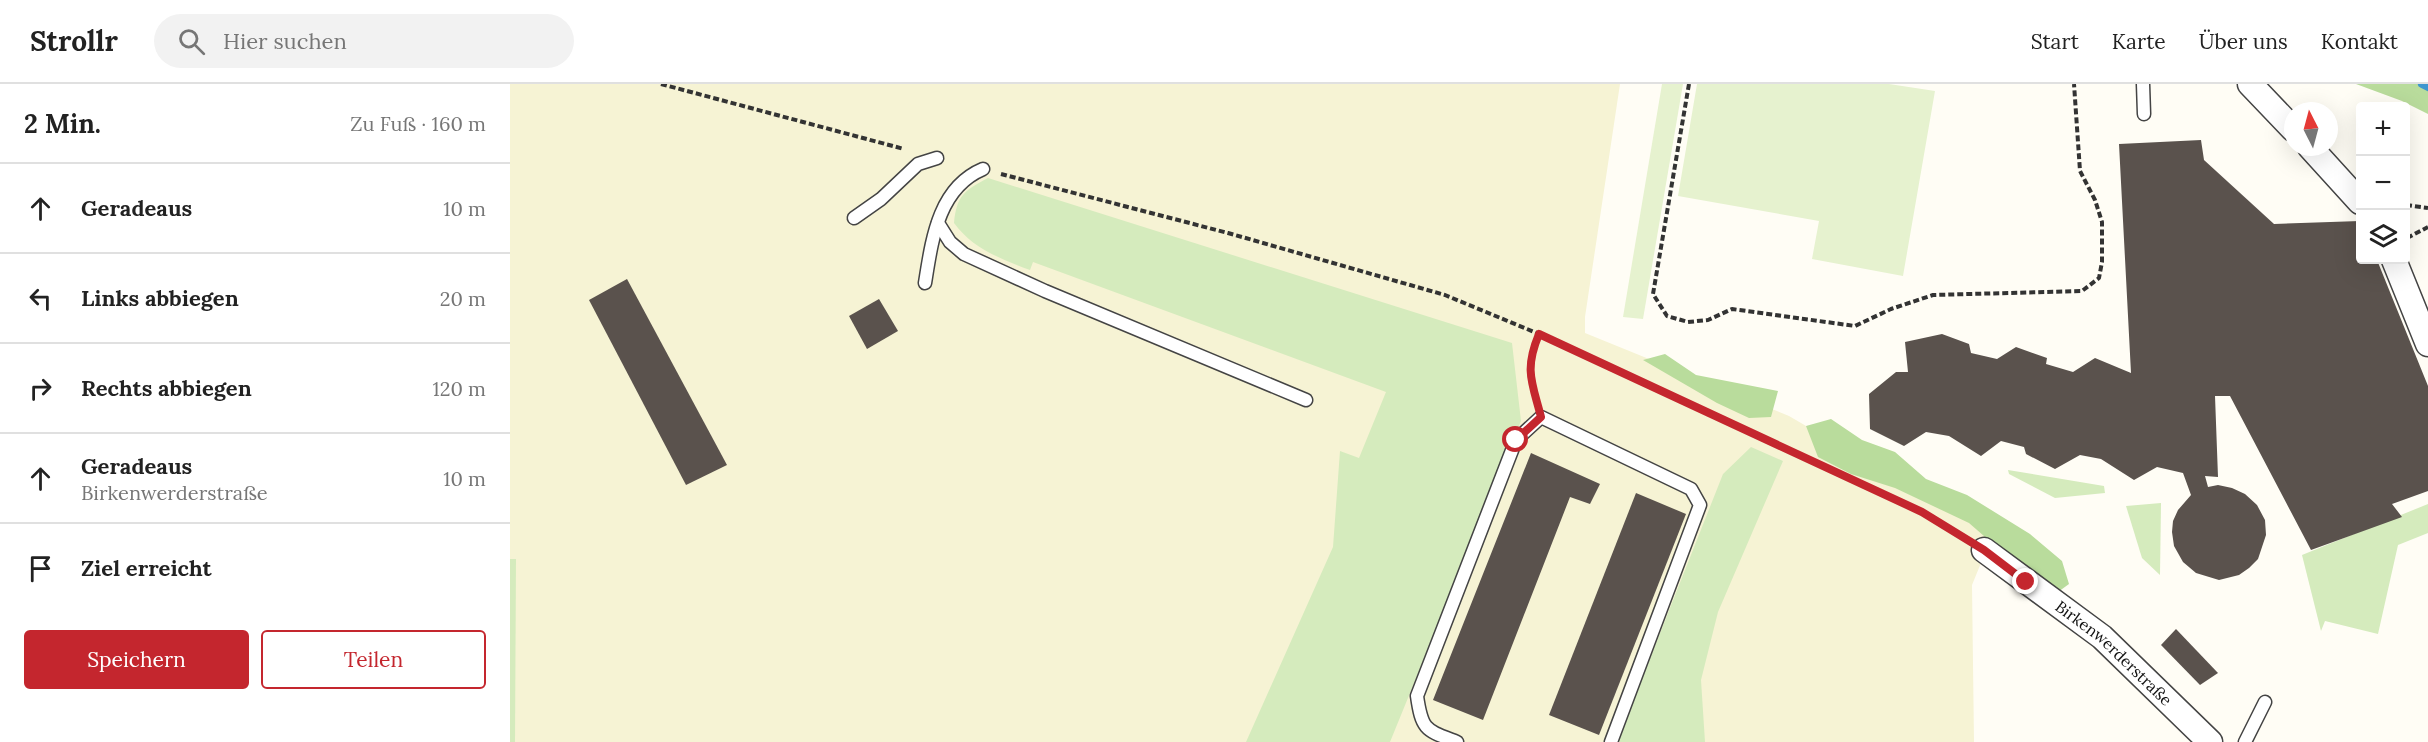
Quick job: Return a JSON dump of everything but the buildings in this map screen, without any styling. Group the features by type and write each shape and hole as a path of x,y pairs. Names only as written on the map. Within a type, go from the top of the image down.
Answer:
{"street":[{"path":"2250,84 2284,120"},
{"path":"2318,156 2356,197"},
{"path":"2396,264 2428,344"},
{"name":"Birkenwerderstraße","path":"1984,550 2102,637 2210,742"}],"lane":[{"path":"2144,84 2144,114"},
{"path":"854,218 881,199 918,164 938,158"},
{"path":"925,283 932,238 950,195 967,176 982,169"},
{"path":"938,223 950,242 964,254 1045,291 1306,400"},
{"path":"1457,742 1428,730 1420,717 1418,696 1516,440 1541,417 1691,489 1700,505 1611,742"},
{"path":"2246,742 2265,702"}],"path":[{"path":"661,84 938,158"},
{"path":"1689,84 1653,294 1667,316 1688,322 1708,321 1732,309 1855,326 1891,309 1933,295 2082,291 2099,278 2102,262 2102,222 2096,200 2080,171 2074,84"},
{"path":"982,169 1228,233 1445,295 1539,334 1922,512 1984,550"},
{"path":"2410,206 2428,208"},
{"path":"2410,237 2428,227"},
{"path":"1539,334 1532,351 1529,371 1541,417"}],"shaded area":[{"path":"510,84 1620,84 1585,317 1585,333 1789,416 1909,486 1994,531 1972,585 1974,742 510,742"}],"green space":[{"path":"1662,84 1683,84 1643,319 1623,317"},
{"path":"1697,84 1889,84 1935,91 1903,276 1812,259 1819,221 1678,196"},
{"path":"2356,84 2428,84 2428,114 2410,105 2410,102"},
{"path":"988,178 1512,343 1521,421 1390,742 1246,742 1333,547 1340,451 1359,458 1386,392 1033,262 1030,270 988,252 970,240 954,223 957,206 963,195"},
{"path":"1665,354 1696,375 1778,391 1771,417 1749,418 1717,403 1643,360"},
{"path":"1831,419 1862,440 1895,452 1926,479 1967,495 2030,534 2062,561 2069,584 2058,592 2007,556 1969,523 1895,488 1851,474 1818,457 1806,426"},
{"path":"1751,447 1783,461 1718,612 1701,680 1705,742 1617,742 1723,474"},
{"path":"2008,470 2104,486 2105,493 2055,498 2009,474"},
{"path":"2161,503 2160,575 2142,558 2126,506"},
{"path":"2428,504 2428,533 2398,545 2378,634 2325,621 2321,631 2302,555"},
{"path":"510,559 516,559 515,742 510,742"}],"waterway":[{"path":"2422,84 2428,87"}],"route":[{"path":"1516,440 1541,417 1529,371 1532,351 1539,334 1922,512 1984,550 2026,582"}]}
